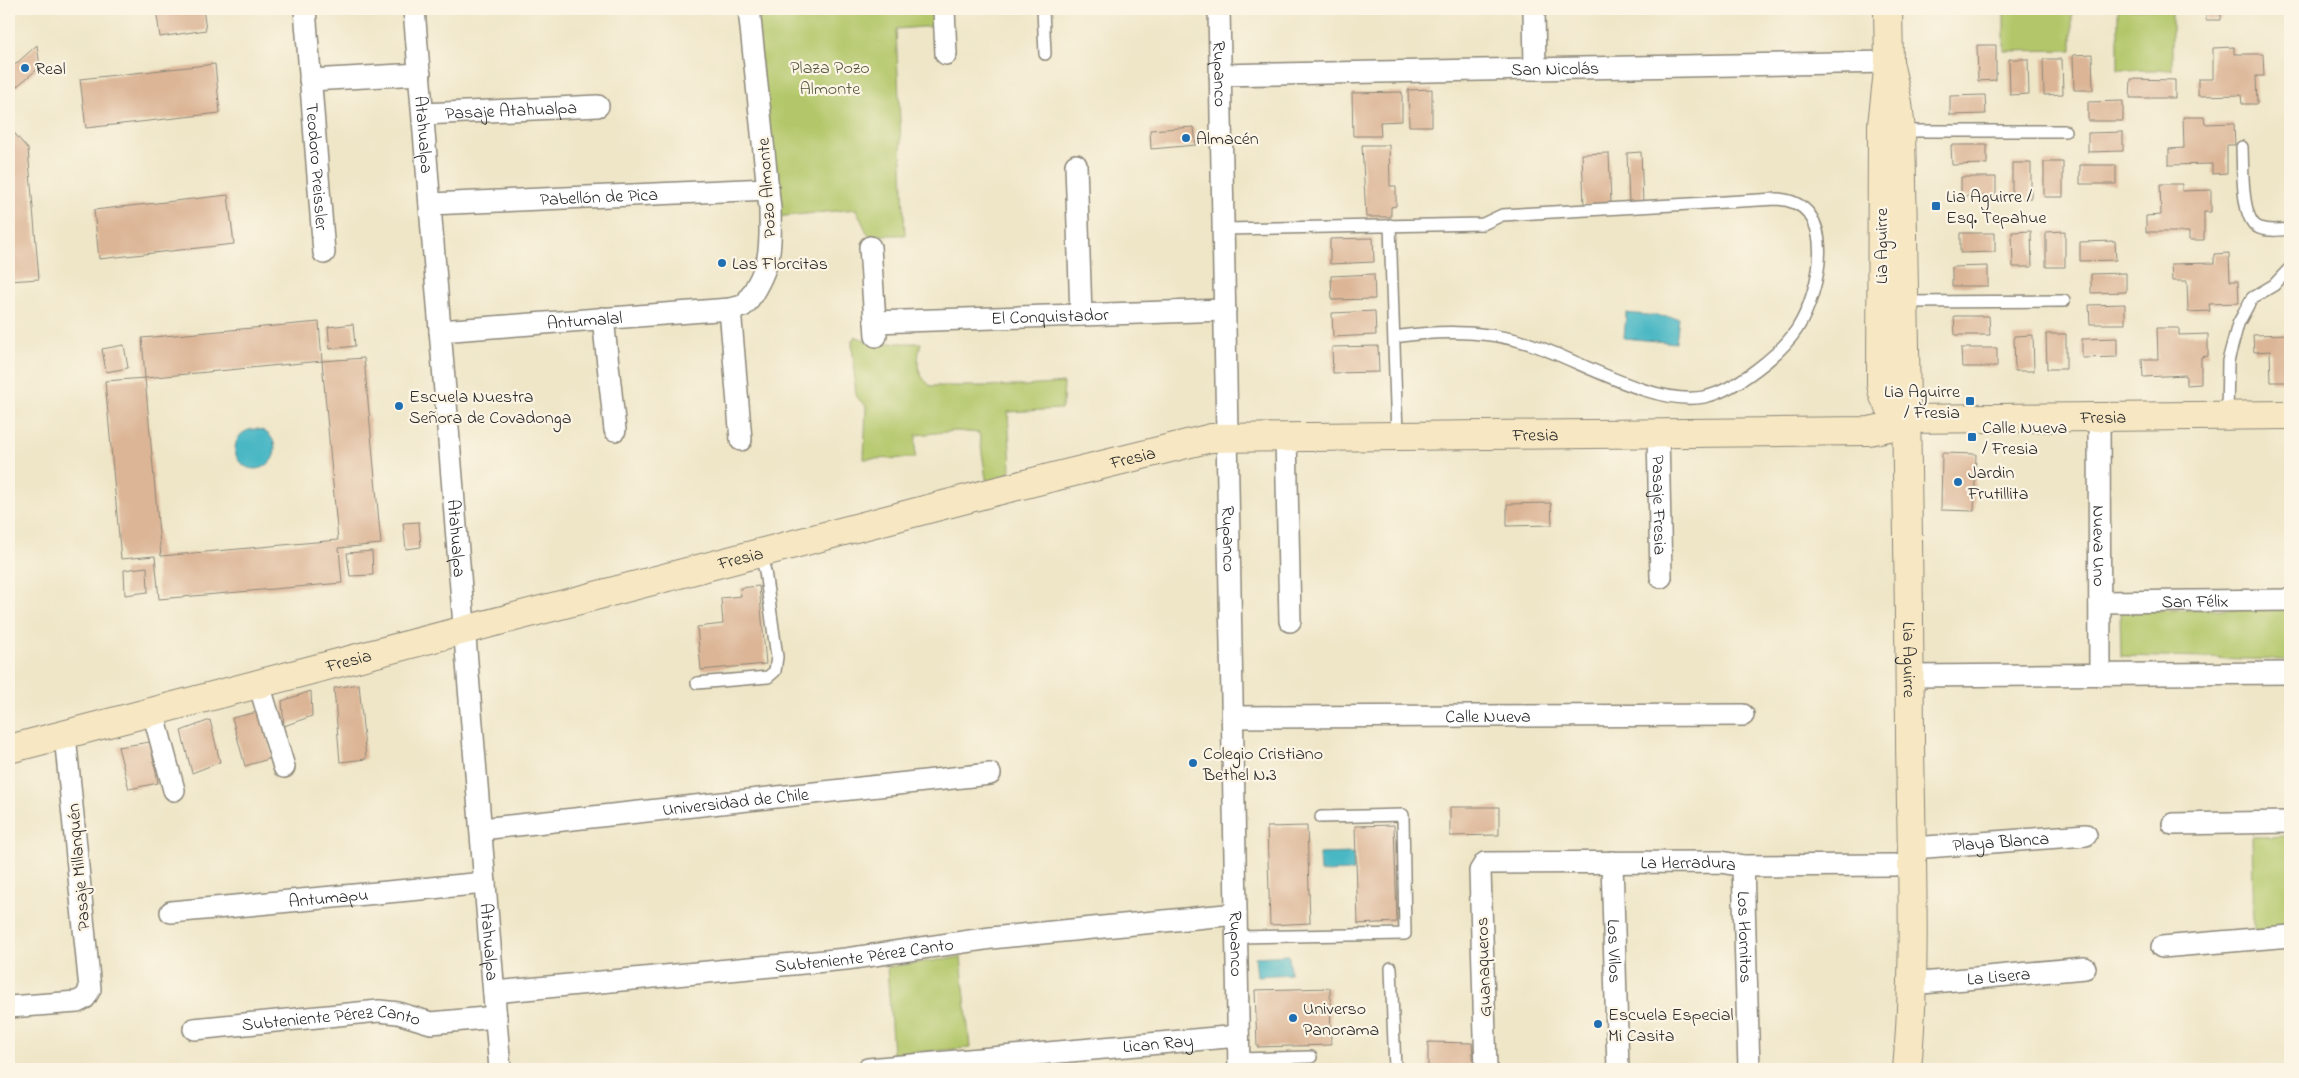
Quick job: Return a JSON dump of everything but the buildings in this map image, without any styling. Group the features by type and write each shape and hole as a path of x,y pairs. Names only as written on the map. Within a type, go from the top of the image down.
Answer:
{"street":[{"name":"Teodoro Preissler","path":"305,9 324,253"},
{"name":"Atahualpa","path":"414,9 500,1069"},
{"name":"Pozo Almonte","path":"730,309 743,306 747,302 768,264 771,242 768,189 749,9"},
{"path":"944,9 946,54"},
{"name":"Rupanco","path":"1219,9 1239,1064"},
{"path":"1534,9 1535,69"},
{"name":"Lia Aguirre","path":"1888,9 1889,62 1882,126 1893,298"},
{"name":"San Nicolás","path":"1220,75 1889,62"},
{"name":"Lia Aguirre","path":"1888,1069 1911,780 1907,418 1894,411 1885,399 1882,391 1893,298 1901,132 1898,103 1889,62"},
{"name":"Teodoro Preissler","path":"310,80 420,74"},
{"name":"Pasaje Atahualpa","path":"423,114 598,106"},
{"path":"1076,165 1081,315"},
{"name":"Pabellón de Pica","path":"430,204 768,189"},
{"name":"El Conquistador","path":"870,247 876,329 1081,315 1225,310"},
{"path":"730,309 741,440"},
{"name":"Antumalal","path":"440,330 730,309"},
{"path":"603,318 616,430"},
{"name":"Fresia","path":"9,750 1195,440 1228,437 1286,436 1869,431 1889,427 1907,418 2290,416"},
{"name":"Nueva Uno","path":"2099,417 2100,674"},
{"name":"Pasaje Fresia","path":"1658,433 1660,577"},
{"path":"1286,436 1290,621"},
{"name":"San Félix","path":"2100,602 2290,600"},
{"path":"1910,676 2290,673"},
{"path":"259,684 284,767"},
{"path":"153,712 174,790"},
{"name":"Calle Nueva","path":"1233,717 1743,715"},
{"name":"Pasaje Millanquén","path":"9,1007 78,1002 85,998 90,989 65,735"},
{"name":"Universidad de Chile","path":"481,829 990,774"},
{"path":"2174,824 2290,822"},
{"name":"Playa Blanca","path":"1904,856 2086,835"},
{"name":"Lia Aguirre","path":"1904,856 1911,984 1907,1069"},
{"name":"La Herradura","path":"1482,865 1488,863 1721,862 1743,866 1904,856"},
{"name":"Los Vilos","path":"1612,862 1618,1069"},
{"name":"Guanaqueros","path":"1482,865 1480,871 1486,1069"},
{"name":"Los Hornitos","path":"1743,866 1749,1069"},
{"name":"Antumapu","path":"171,912 485,884"},
{"name":"Subteniente Pérez Canto","path":"494,992 846,959 982,939 1236,914"},
{"path":"2162,947 2290,936"},
{"name":"La Lisera","path":"1911,984 2086,968"},
{"name":"Subteniente Pérez Canto","path":"194,1029 379,1011 398,1013 431,1023 496,1017"},
{"name":"Lican Ray","path":"868,1069 1238,1036"}],"lane":[{"path":"1043,9 1045,54"},
{"path":"1901,132 2065,131"},
{"path":"2242,147 2247,215 2256,226 2274,230 2290,229"},
{"path":"1224,229 1483,224 1502,215 1785,200 1802,207 1809,214 1816,228 1820,249 1819,272 1812,298 1802,321 1790,340 1741,381 1704,397 1689,399 1658,395 1535,346 1508,339 1454,332 1394,337"},
{"path":"1390,225 1397,435"},
{"path":"2227,416 2228,361 2238,324 2252,298 2274,285 2290,268"},
{"path":"1893,298 2064,301"},
{"path":"697,683 768,677 775,671 777,657 760,554"},
{"path":"1237,937 1404,934 1403,816 1320,816"},
{"path":"1391,968 1394,1069"},
{"path":"1239,1064 1311,1057"}],"green space":[{"name":"Plaza Pozo Almonte","path":"756,9 936,9 937,26 896,29 905,235 868,235 856,209 775,217"},
{"path":"2004,9 2072,9 2072,50 2004,51"},
{"path":"2118,9 2172,9 2172,70 2118,70"},
{"path":"855,336 871,343 921,343 919,356 920,372 922,377 931,386 1025,386 1064,383 1061,409 1008,412 1011,469 1003,478 990,482 986,479 979,433 956,431 916,435 915,458 864,459 866,406 856,397 852,341"},
{"path":"2290,608 2290,660 2121,656 2120,611"},
{"path":"2290,836 2290,932 2254,933 2252,837"},
{"path":"961,957 970,1048 893,1054 887,967"}],"water":[{"path":"1626,313 1679,318 1676,343 1624,338"},
{"path":"251,429 259,429 266,432 272,438 275,449 272,460 266,466 259,469 251,469 244,466 238,460 235,453 235,445 238,438 244,432"},
{"path":"1353,853 1354,871 1320,872 1319,854"},
{"path":"1289,955 1290,974 1257,976 1255,957"}],"place":[{"name":"Real","path":"25,68"},
{"name":"Almacén","path":"1186,138"},
{"name":"Lia Aguirre / Esq. Tepahue","path":"1936,206"},
{"name":"Las Florcitas","path":"722,263"},
{"name":"Lia Aguirre / Fresia","path":"1970,401"},
{"name":"Escuela Nuestra Señora de Covadonga","path":"399,406"},
{"name":"Calle Nueva / Fresia","path":"1972,437"},
{"name":"Jardin Frutillita","path":"1958,482"},
{"name":"Colegio Cristiano Bethel N.3","path":"1193,763"},
{"name":"Universo Panorama","path":"1293,1018"},
{"name":"Escuela Especial Mi Casita","path":"1598,1024"}]}
